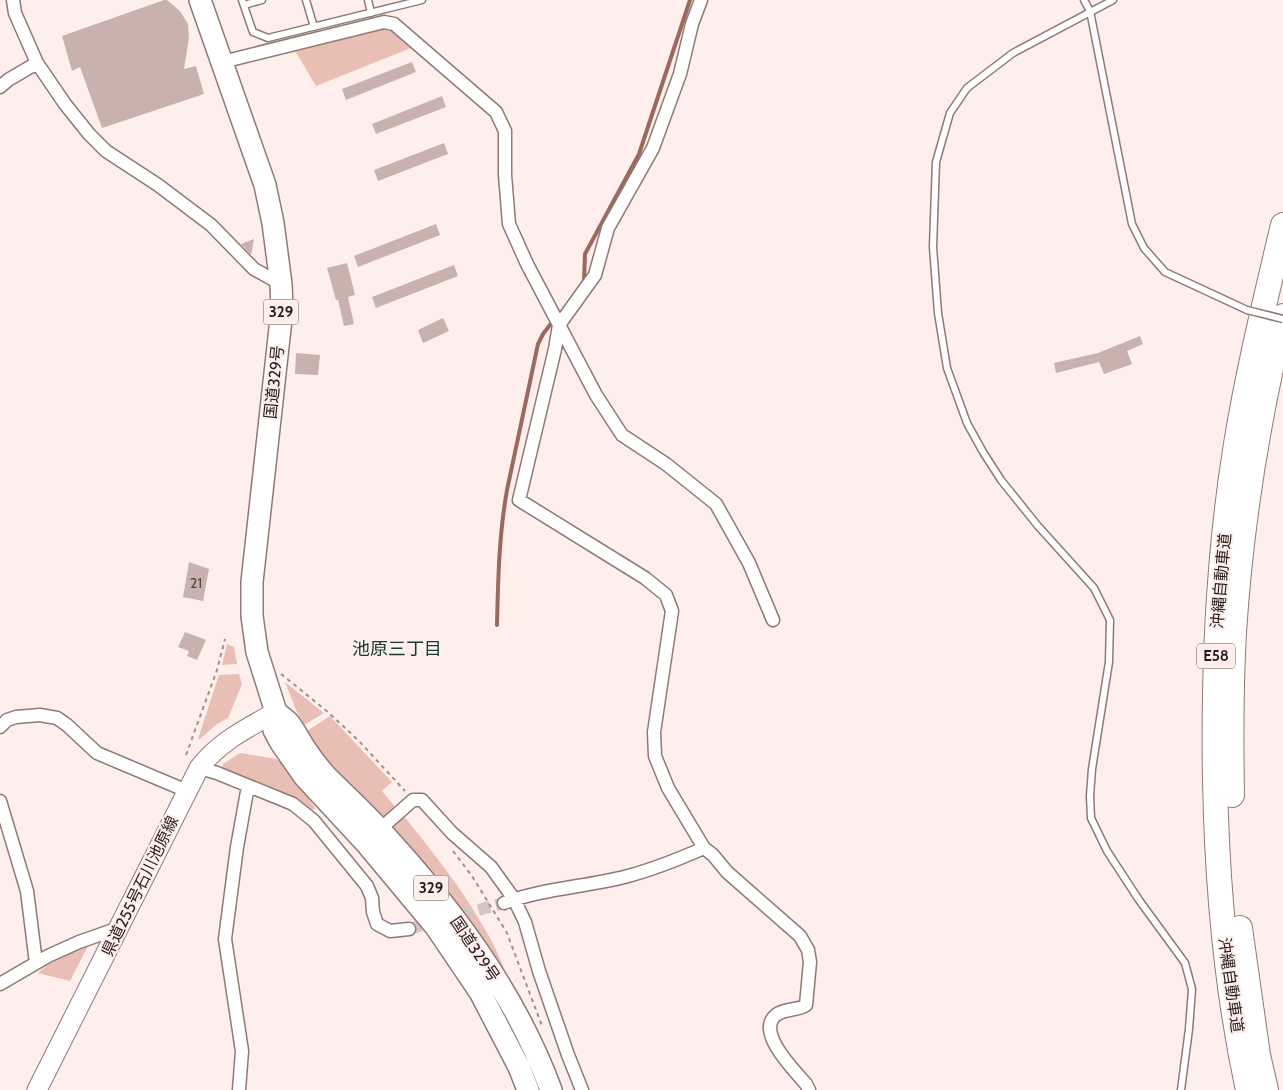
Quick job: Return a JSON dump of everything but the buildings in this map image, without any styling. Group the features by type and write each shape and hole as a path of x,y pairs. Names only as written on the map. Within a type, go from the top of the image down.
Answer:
{"highway":[{"name":"国道329号","path":"200,0 265,185 273,223 281,284 282,310 253,572 252,599 252,616 257,652 276,712 274,730 304,776 404,888 436,927 464,967 498,1025 528,1090"},
{"name":"沖縄自動車道","path":"1248,1090 1228,970 1222,917 1216,821 1214,728 1217,629 1225,530 1236,443 1283,225"},
{"name":"沖縄自動車道","path":"1266,1090 1257,1046 1238,916 1232,818 1231,719 1234,630 1244,534 1256,445 1283,318"},
{"name":"国道329号","path":"276,712 288,722 306,750 326,775 379,830 446,907 483,958 517,1017 545,1075 550,1090"}],"main road":[{"name":"県道255号石川池原線","path":"37,1090 187,791 192,762 208,757 224,742 276,712"}],"street":[{"path":"13,0 15,12 37,64 89,134 106,151 158,185 211,226 254,269 281,284"},
{"path":"701,0 692,24 680,74 653,148 608,228 595,275 559,324 555,349 519,500 646,578 666,595 672,611 654,732 655,756 668,788 704,848 734,878 800,936 808,950 810,962 806,1005 800,1009 776,1015 771,1024 770,1032 778,1050 809,1090"},
{"path":"222,62 359,22 384,22 394,24 496,112 506,131 505,175 509,224 527,264 596,395 622,435 666,464 716,504 749,563 773,620"},
{"path":"0,87 8,80 37,64"},
{"path":"0,727 7,720 16,717 40,715 57,718 97,753 187,791"},
{"path":"192,762 293,804 314,821 367,886 372,898 373,912 377,924 390,931 409,929"},
{"path":"239,1090 242,1051 224,939 248,786"},
{"path":"379,830 413,800 422,800 452,833 491,867 509,901 526,922 539,971 568,1056 582,1090"},
{"path":"0,801 4,829 27,891 36,963"},
{"path":"314,821 329,803"},
{"path":"509,901 544,891 626,876 661,866 704,848"},
{"path":"0,984 36,963 79,942 119,928"}],"lane":[{"path":"262,0 243,2 253,32 268,38 314,27 359,22 371,12 422,0"},
{"path":"306,0 314,27"},
{"path":"368,0 371,12"},
{"path":"1084,0 1090,11 1132,224 1144,248 1165,272 1247,310 1283,318"},
{"path":"1113,0 1013,53 967,88 950,113 936,162 933,247 938,313 947,368 967,422 1001,480 1038,526 1094,588 1110,620 1109,662 1092,769 1091,818 1107,851 1139,900 1185,964 1192,989 1190,1029 1181,1090"}],"path":[{"path":"192,762 225,639"},
{"path":"281,674 328,712 359,741 413,800"},
{"path":"448,845 472,876 507,933 544,1032"}],"shaded area":[{"path":"383,28 391,29 411,48 316,86 294,49"},
{"path":"227,644 234,647 237,664 222,665"},
{"path":"239,674 242,684 228,718 198,739 219,675"},
{"path":"285,682 324,713 304,725"},
{"path":"330,716 392,782 382,791 397,809 383,821 337,773 304,733"},
{"path":"240,753 276,759 283,763 316,809 311,810 294,797 222,769 223,764"},
{"path":"403,815 468,901 498,954 514,994 486,947 462,912 438,882 388,827"},
{"path":"88,946 70,981 38,973 55,959 74,949"}],"waterway":[{"path":"582,284 584,281 585,254 639,154 690,0"},
{"path":"497,625 498,574 507,490 538,344 553,321"}],"tunnel":[{"path":"409,929 504,903"}],"district":[{"name":"池原三丁目","path":"397,649"}]}
